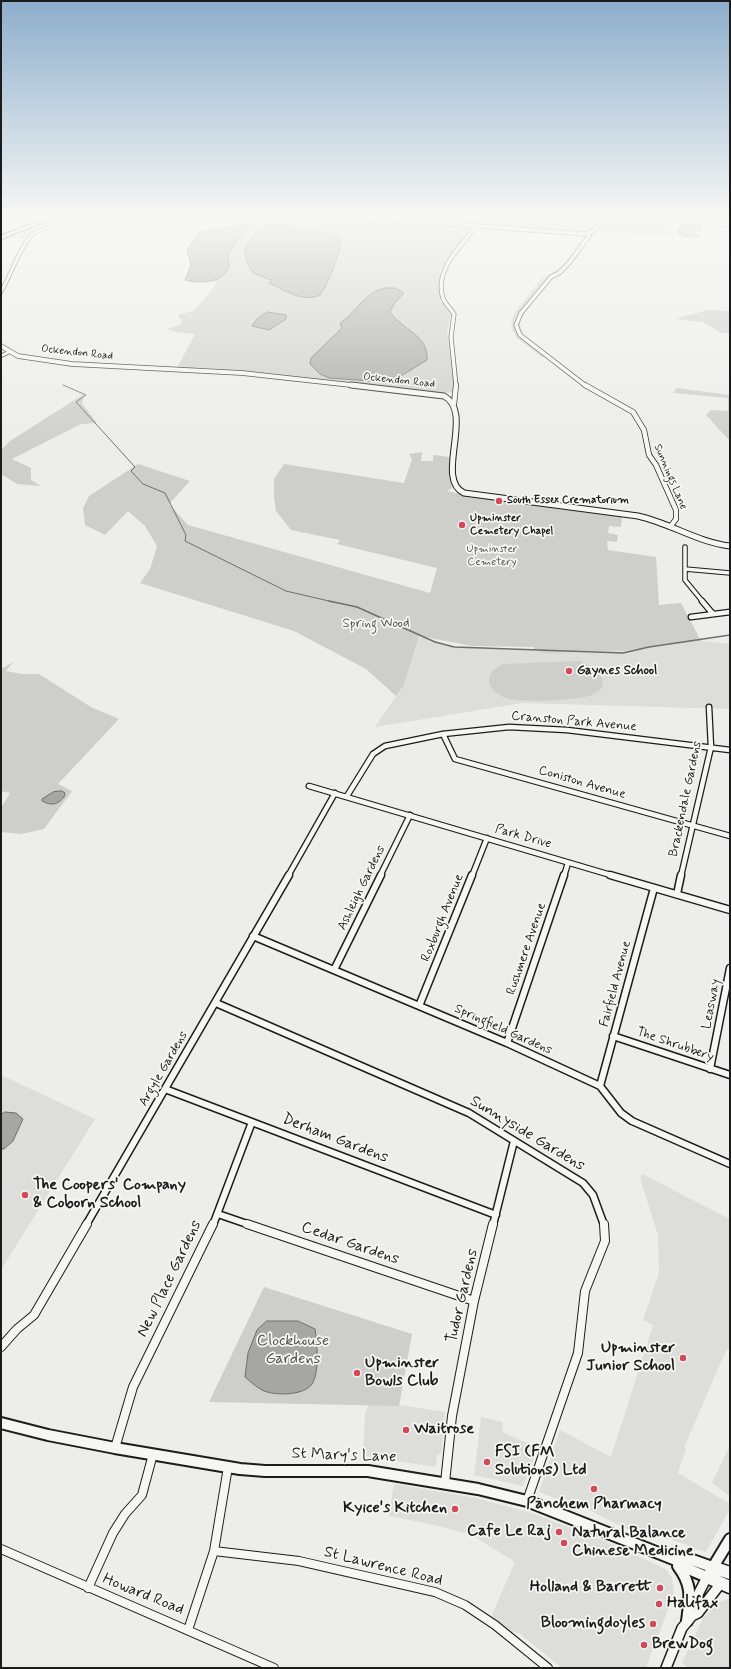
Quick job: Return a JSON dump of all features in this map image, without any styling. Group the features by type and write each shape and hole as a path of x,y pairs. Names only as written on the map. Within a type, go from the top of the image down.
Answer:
{"main road":[{"name":"Ockendon Road","path":"1,346 7,348 9,352 18,356 84,366 242,373 442,396 450,399 454,404"},
{"path":"454,404 453,478 456,489 459,491 469,494 521,500 655,520 704,542 730,546"},
{"name":"St Mary's Lane","path":"1,1423 48,1435 115,1448 228,1467 265,1471 350,1470 394,1474 445,1482 527,1501 674,1559 686,1568 727,1576"},
{"path":"710,1572 730,1539"},
{"path":"674,1559 684,1574 690,1588 689,1618"}],"street":[{"path":"443,295 454,314 451,337 456,392 454,404"},
{"name":"Sunnings Lane","path":"536,295 517,320 517,330 520,335 582,384 633,412 644,430 651,459 656,465 676,510 678,517 676,522 670,527"},
{"path":"1,356 9,352"},
{"path":"442,396 456,392"},
{"path":"685,547 685,580 712,614"},
{"path":"685,570 730,573"},
{"path":"691,617 730,612"},
{"name":"Brackendale Gardens","path":"677,894 711,747 709,707"},
{"name":"Cranston Park Avenue","path":"346,796 373,754 385,746 444,734 509,727 567,730 730,750"},
{"name":"Coniston Avenue","path":"444,734 448,747 455,759 730,836"},
{"name":"Park Drive","path":"309,786 730,910"},
{"name":"Argyle Gardens","path":"1,1348 17,1329 34,1315 216,1003 335,793"},
{"name":"Ashleigh Gardens","path":"334,970 410,815"},
{"name":"Roxburgh Avenue","path":"419,1006 487,838"},
{"name":"Rushmere Avenue","path":"507,1043 568,862"},
{"name":"Fairfield Avenue","path":"600,1086 654,888"},
{"name":"Springfield Gardens","path":"253,936 507,1043 600,1086 621,1113 632,1120 730,1164"},
{"name":"Leasway","path":"710,1069 730,968"},
{"name":"Sunnyside Gardens","path":"216,1003 469,1113 583,1183 592,1196 599,1209 606,1235 585,1292 578,1353 571,1377 527,1501"},
{"name":"The Shrubbery","path":"613,1036 730,1075"},
{"name":"Derham Gardens","path":"165,1089 496,1215"},
{"name":"New Place Gardens","path":"115,1448 133,1387 218,1214 252,1122"},
{"name":"Tudor Gardens","path":"445,1482 452,1416 474,1301 514,1141"},
{"name":"Cedar Gardens","path":"218,1214 474,1301"},
{"path":"88,1588 113,1533 142,1495 153,1454"},
{"path":"188,1630 214,1551 228,1467"},
{"name":"Howard Road","path":"1,1549 274,1668"},
{"name":"St Lawrence Road","path":"214,1551 299,1561 435,1592 465,1605 495,1625 548,1668"},
{"path":"666,1668 676,1642 689,1618 697,1593 710,1572"},
{"path":"689,1618 698,1614 727,1576"}],"shaded area":[{"path":"294,295 320,295 313,297 300,297"},
{"path":"370,295 402,295 394,304 390,312 424,344 427,360 394,380 384,382 329,378 320,374 310,364 311,358 342,328 340,323 346,319"},
{"path":"267,312 286,315 286,319 269,330 252,326 257,319"},
{"name":"Gaynes School","path":"419,636 454,646 538,650 630,650 701,641 730,644 730,709 522,703 375,727 404,685"},
{"path":"62,791 65,793 64,797 57,803 49,804 42,801 42,799 53,792"},
{"name":"The Coopers' Company & Coborn School","path":"1,1075 95,1119 1,1270"},
{"path":"5,1112 16,1113 23,1119 13,1141 4,1149 1,1149 1,1115"},
{"name":"Upminster Junior School","path":"642,1174 730,1219 730,1350 727,1349 719,1366 684,1448 686,1449 678,1473 730,1504 730,1509 705,1552 668,1538 630,1531 593,1512 539,1492 560,1430 611,1457 653,1325 643,1320 659,1273 658,1235 640,1178"},
{"path":"267,1321 298,1321 315,1329 317,1365 315,1379 308,1388 296,1393 288,1394 267,1392 255,1386 245,1377 248,1353 257,1330"},
{"name":"Waitrose","path":"381,1402 445,1412 441,1454 437,1454 436,1467 363,1456 365,1414 369,1403"},
{"path":"481,1417 503,1422 502,1432 538,1448 523,1486 474,1475"},
{"path":"730,1445 730,1496 712,1483"},
{"path":"395,1484 476,1498 532,1513 602,1540 666,1569 672,1578 674,1594 646,1668 562,1668 519,1633 513,1632 491,1617 515,1562 472,1535 439,1526 389,1516"},
{"path":"730,1598 730,1668 686,1668 686,1666 682,1663 703,1618 718,1603"}],"green space":[{"path":"207,295 440,295 440,300 451,315 447,332 454,386 453,392 441,394 210,368 177,368 195,334 176,332 167,329 181,324 181,320 178,317 180,314 194,311"},
{"path":"529,295 538,295 519,322 523,335 552,358 542,357 517,338 511,329 513,315"},
{"path":"708,310 730,311 730,333 721,333 703,322 675,319"},
{"path":"676,388 730,395 730,441 706,415 711,410 728,411 728,398 674,393"},
{"path":"84,394 82,403 97,423 81,424 12,459 31,468 31,480 41,486 17,484 1,474 1,450 10,441"},
{"path":"422,452 421,461 433,461 433,455 449,457 452,488 447,491 470,496 622,517 621,527 609,526 608,533 618,535 617,542 607,541 608,550 656,557 659,605 681,603 701,641 630,650 544,653 534,649 534,647 472,646 419,636 404,685 396,696 366,669 294,631 140,583 150,569 157,546 145,526 128,511 105,535 85,525 83,508 89,496 138,464 190,481 169,504 188,525 430,593 437,568 337,544 340,540 291,530 276,511 274,497 274,479 284,464 404,483 412,459 409,454"},
{"path":"579,661 591,666 603,680 603,686 599,691 586,697 564,700 516,700 506,698 494,691 489,682 493,671 503,664"},
{"path":"13,662 6,671 22,674 39,674 91,707 119,719 58,784 72,791 44,829 21,834 1,832 1,808 10,793 1,791 1,669"},
{"name":"Clockhouse Gardens","path":"264,1287 412,1334 399,1406 209,1402"}],"waterway":[{"path":"63,385 86,395 76,402 135,467 131,471 143,484 165,493 186,535 185,541 286,591 333,602"},
{"path":"329,601 357,607 435,642 454,647 623,653 649,647 730,635"}],"place":[{"name":"South Essex Crematorium","path":"499,501"},
{"name":"Upminster Cemetery Chapel","path":"462,525"},
{"name":"Gaynes School","path":"569,671"},
{"name":"The Coopers' Company & Coborn School","path":"25,1195"},
{"name":"Upminster Junior School","path":"683,1358"},
{"name":"Upminster Bowls Club","path":"357,1373"},
{"name":"Waitrose","path":"406,1430"},
{"name":"FSI (FM Solutions) Ltd","path":"487,1462"},
{"name":"Panchem Pharmacy","path":"594,1489"},
{"name":"Kyice's Kitchen","path":"455,1509"},
{"name":"Cafe Le Raj","path":"559,1532"},
{"name":"Natural Balance Chinese Medicine","path":"564,1543"},
{"name":"Holland & Barrett","path":"660,1588"},
{"name":"Halifax","path":"659,1604"},
{"name":"Bloomingdoyles","path":"653,1624"},
{"name":"BrewDog","path":"644,1645"}],"park label":[{"name":"Upminster Cemetery","path":"492,556"},
{"name":"Spring Wood","path":"376,624"}]}
